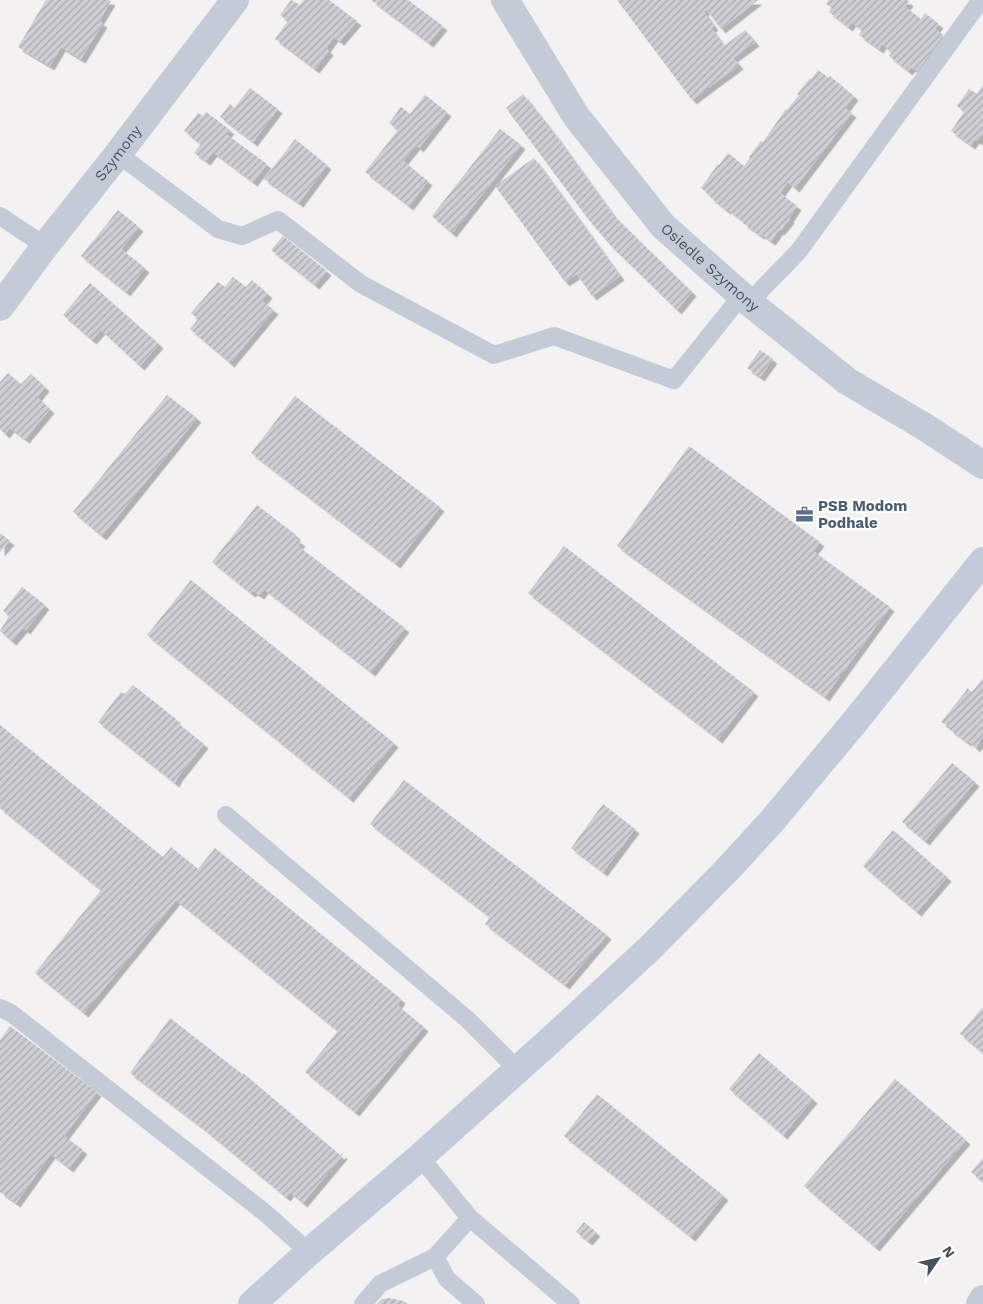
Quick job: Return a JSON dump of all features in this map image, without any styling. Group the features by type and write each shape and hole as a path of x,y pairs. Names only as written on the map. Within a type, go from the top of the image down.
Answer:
{"street":[{"name":"Szymony","path":"0,307 235,0"},
{"name":"Osiedle Szymony","path":"505,0 576,116 662,226 746,299 847,380 926,427 983,465"},
{"path":"252,1304 554,1037 650,948 727,870 771,822 853,724 983,561"},
{"path":"980,1304 983,1299"}],"lane":[{"path":"118,154 218,229 242,236 278,220 361,284 494,355 554,336 674,380 746,299 762,289 798,252 981,0"},
{"path":"0,216 45,246"},
{"path":"226,815 467,1019 517,1069"},
{"path":"0,1008 11,1013 264,1212 309,1252"},
{"path":"420,1157 470,1218 571,1304"},
{"path":"363,1304 380,1284 435,1257 470,1218"},
{"path":"435,1257 447,1279 476,1304"}],"building":[{"path":"46,0 111,1 99,21 103,23 81,59 61,47 50,66 18,47"},
{"path":"291,0 300,5 304,0 329,0 357,21 340,41 334,37 326,48 329,51 315,69 275,39 288,21 280,15"},
{"path":"371,0 408,0 443,26 429,43"},
{"path":"617,0 758,0 721,29 706,9 704,12 714,26 711,28 724,46 745,30 755,42 733,58 739,65 692,100"},
{"path":"829,0 907,0 909,2 905,7 921,19 925,13 939,24 935,29 943,35 917,71 911,67 908,71 889,56 892,52 882,44 879,49 859,35 862,30 852,22 848,27 829,12 832,8 826,4"},
{"path":"818,70 829,78 830,76 854,96 845,108 852,113 795,188 788,182 780,193 797,206 790,219 771,241 743,223 701,188 728,153 744,166 761,141 763,142 786,109 799,95 797,94"},
{"path":"983,85 983,133 971,145 951,131 964,112 957,106 969,89 977,94"},
{"path":"250,88 278,109 253,142 220,117 230,104 234,108"},
{"path":"523,94 613,215 692,292 677,310 611,246 588,219 506,108"},
{"path":"425,95 447,112 419,148 416,145 403,161 428,181 409,206 365,172 398,130 389,123 401,107 410,114"},
{"path":"206,112 230,130 226,134 267,164 253,182 213,152 206,161 194,153 201,144 184,131 198,113 203,116"},
{"path":"500,129 521,145 452,233 432,216"},
{"path":"295,139 327,165 299,203 264,179"},
{"path":"534,158 620,276 592,296 577,274 565,282 495,186"},
{"path":"118,210 139,227 121,249 145,268 126,292 81,256"},
{"path":"283,236 327,271 315,285 271,250"},
{"path":"233,277 246,287 252,280 268,294 262,301 274,310 230,363 190,329 198,319 191,313 218,282 225,287"},
{"path":"90,283 159,344 140,366 101,330 92,340 63,315"},
{"path":"760,350 773,359 760,377 747,368"},
{"path":"8,373 21,384 31,374 45,387 37,397 50,409 25,439 10,428 5,434 0,429 0,382"},
{"path":"167,395 197,418 102,536 73,512"},
{"path":"295,396 440,507 396,564 251,453"},
{"path":"689,446 820,542 813,551 890,607 825,697 617,546"},
{"path":"257,505 296,535 295,538 301,542 298,546 405,628 371,672 264,589 260,595 253,591 251,593 212,562"},
{"path":"0,533 10,541 0,552"},
{"path":"564,546 754,692 718,739 528,593"},
{"path":"191,580 394,743 349,798 147,635"},
{"path":"22,587 45,605 26,630 23,628 12,641 0,631 9,616 3,611"},
{"path":"983,678 983,736 976,748 941,722 967,688 972,692"},
{"path":"133,685 204,744 175,783 98,722 121,692 125,694"},
{"path":"0,725 163,857 171,847 198,869 215,848 401,999 397,1005 424,1027 355,1112 305,1072 338,1031 176,900 84,1013 35,973 101,890 0,808"},
{"path":"952,763 975,782 925,841 902,822"},
{"path":"404,780 607,935 565,985 485,924 490,917 370,824"},
{"path":"603,804 635,829 603,872 571,848"},
{"path":"893,830 947,877 917,912 863,866"},
{"path":"983,1009 983,1053 960,1034"},
{"path":"170,1018 243,1073 340,1155 342,1153 343,1155 303,1203 290,1192 286,1197 200,1126 130,1073"},
{"path":"10,1026 97,1092 64,1136 83,1150 69,1168 51,1154 16,1203 0,1192 0,1040"},
{"path":"759,1053 813,1099 783,1135 729,1089"},
{"path":"895,1079 966,1140 875,1247 804,1186"},
{"path":"597,1094 724,1196 691,1237 564,1136"},
{"path":"983,1158 983,1182 971,1172"},
{"path":"584,1222 596,1232 588,1241 576,1232"},
{"path":"389,1298 408,1304 377,1304 382,1299"}],"place":[{"name":"PSB Modom Podhale","path":"804,515"}]}
